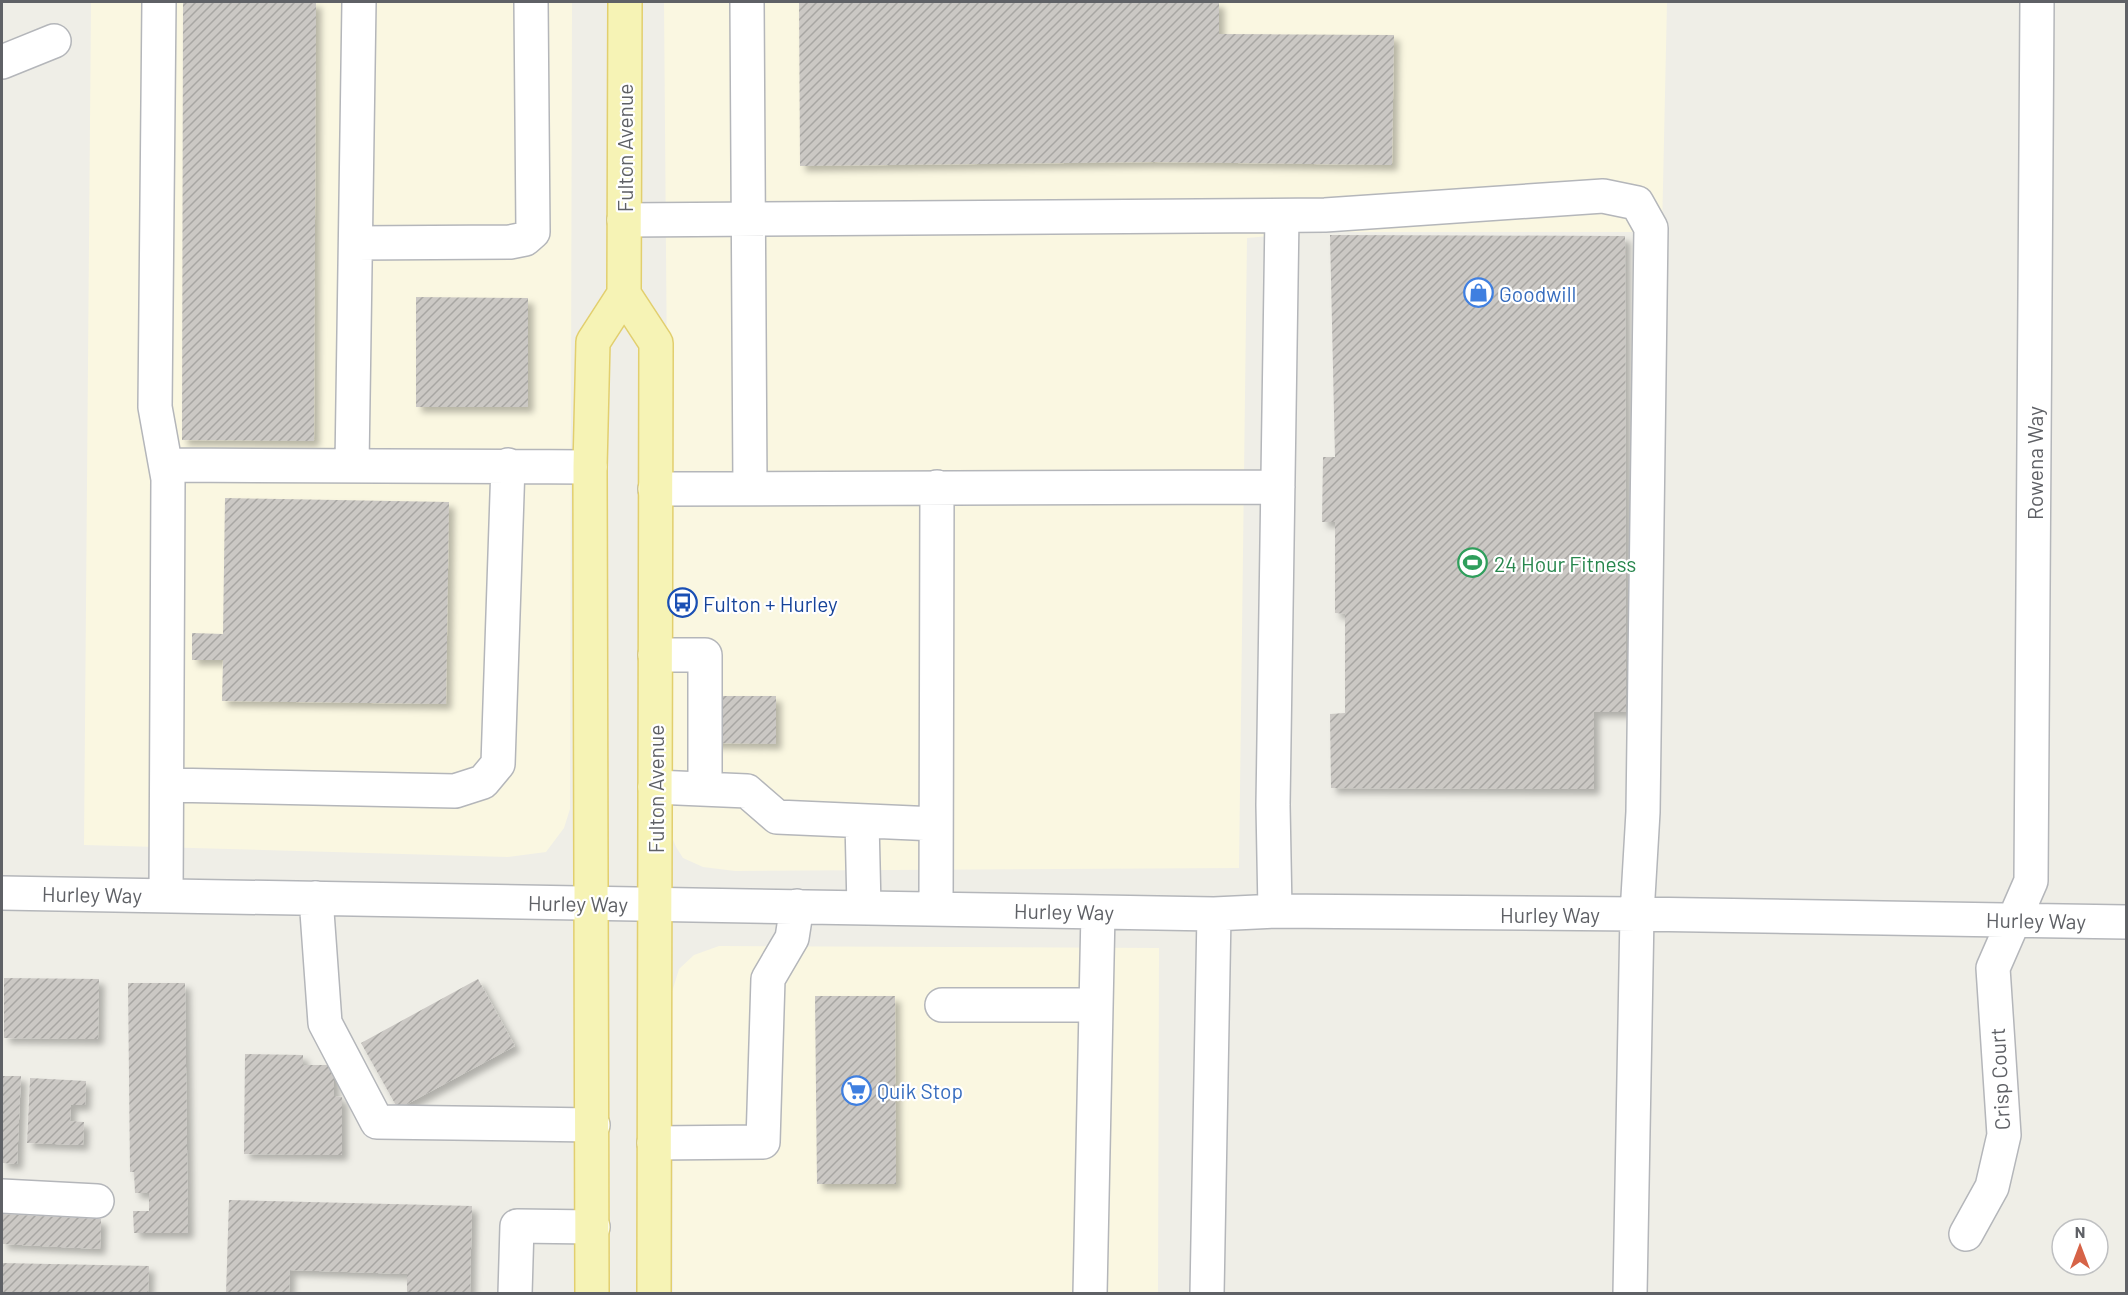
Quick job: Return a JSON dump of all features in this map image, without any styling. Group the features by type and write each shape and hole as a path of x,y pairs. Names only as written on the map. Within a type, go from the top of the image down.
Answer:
{"main road":[{"name":"Fulton Avenue","path":"625,2 624,294 656,343 654,1293"},
{"path":"592,1293 590,467 593,342 624,294"}],"street":[{"path":"159,2 155,407 168,479 166,896"},
{"path":"352,465 359,2"},
{"path":"356,243 510,242 525,239 534,232 531,2"},
{"path":"747,2 750,487"},
{"name":"Rowena Way","path":"2012,920 2031,881 2037,2"},
{"path":"2,62 54,41"},
{"path":"624,220 1282,216 1603,196 1637,203 1651,228 1643,812 1637,914 1630,1293"},
{"path":"1275,911 1273,805 1282,216"},
{"path":"166,465 590,467"},
{"path":"167,785 455,790 483,782 498,764 508,465"},
{"path":"936,909 937,487"},
{"path":"655,489 1278,487"},
{"path":"655,655 705,655 705,789"},
{"path":"655,787 747,791 777,817 936,824"},
{"path":"862,821 864,908"},
{"name":"Hurley Way","path":"2,893 1214,914 1275,911 1637,914 2127,922"},
{"path":"316,898 325,1023 377,1122 593,1125"},
{"path":"654,1143 763,1142 768,979 792,938 796,906"},
{"path":"1090,1293 1098,912"},
{"path":"1207,1293 1214,914"},
{"name":"Crisp Court","path":"1966,1234 1992,1187 2004,1135 1993,968 2012,920"},
{"path":"942,1005 1096,1005"},
{"path":"2,1197 97,1201"},
{"path":"515,1293 517,1226 593,1227"}],"shaded area":[{"path":"91,2 572,2 570,809 564,828 546,852 508,857 84,845"},
{"path":"664,2 1667,2 1662,232 1313,232 1247,238 1239,868 735,871 703,867 683,858 668,827 670,750"},
{"path":"719,946 1159,948 1158,1293 673,1293 672,992 679,969 694,955"}],"building":[{"path":"183,2 316,2 314,441 182,440"},
{"path":"799,2 1219,2 1219,34 1394,35 1392,165 1154,162 800,166"},
{"path":"1330,235 1625,236 1626,712 1594,712 1594,789 1331,788 1330,714 1345,713 1345,614 1335,613 1335,522 1322,522 1323,457 1335,457"},
{"path":"416,297 528,298 528,407 416,407"},
{"path":"225,498 449,502 446,704 222,701 223,660 192,660 192,633 223,634"},
{"path":"706,696 776,696 776,744 706,743"},
{"path":"4,978 99,979 98,1039 4,1038"},
{"path":"478,979 515,1046 398,1109 361,1043"},
{"path":"128,983 185,983 188,1233 134,1233 133,1211 149,1211 149,1193 135,1193 134,1172 130,1172"},
{"name":"Quik Stop","path":"815,996 895,996 896,1184 817,1184"},
{"path":"245,1054 303,1055 303,1065 334,1065 334,1096 342,1097 342,1155 244,1154"},
{"path":"2,1076 21,1076 17,1164 2,1163"},
{"path":"30,1078 86,1081 85,1105 71,1105 70,1121 84,1122 83,1145 27,1143"},
{"path":"229,1200 472,1206 470,1294 407,1294 407,1274 290,1270 289,1294 226,1294"},
{"path":"2,1214 101,1219 100,1249 2,1244"},
{"path":"2,1263 149,1266 148,1294 2,1294"}],"place":[{"name":"Goodwill","path":"1478,293"},
{"name":"24 Hour Fitness","path":"1473,563"},
{"name":"Fulton + Hurley","path":"682,603"},
{"name":"Quik Stop","path":"856,1090"}]}
